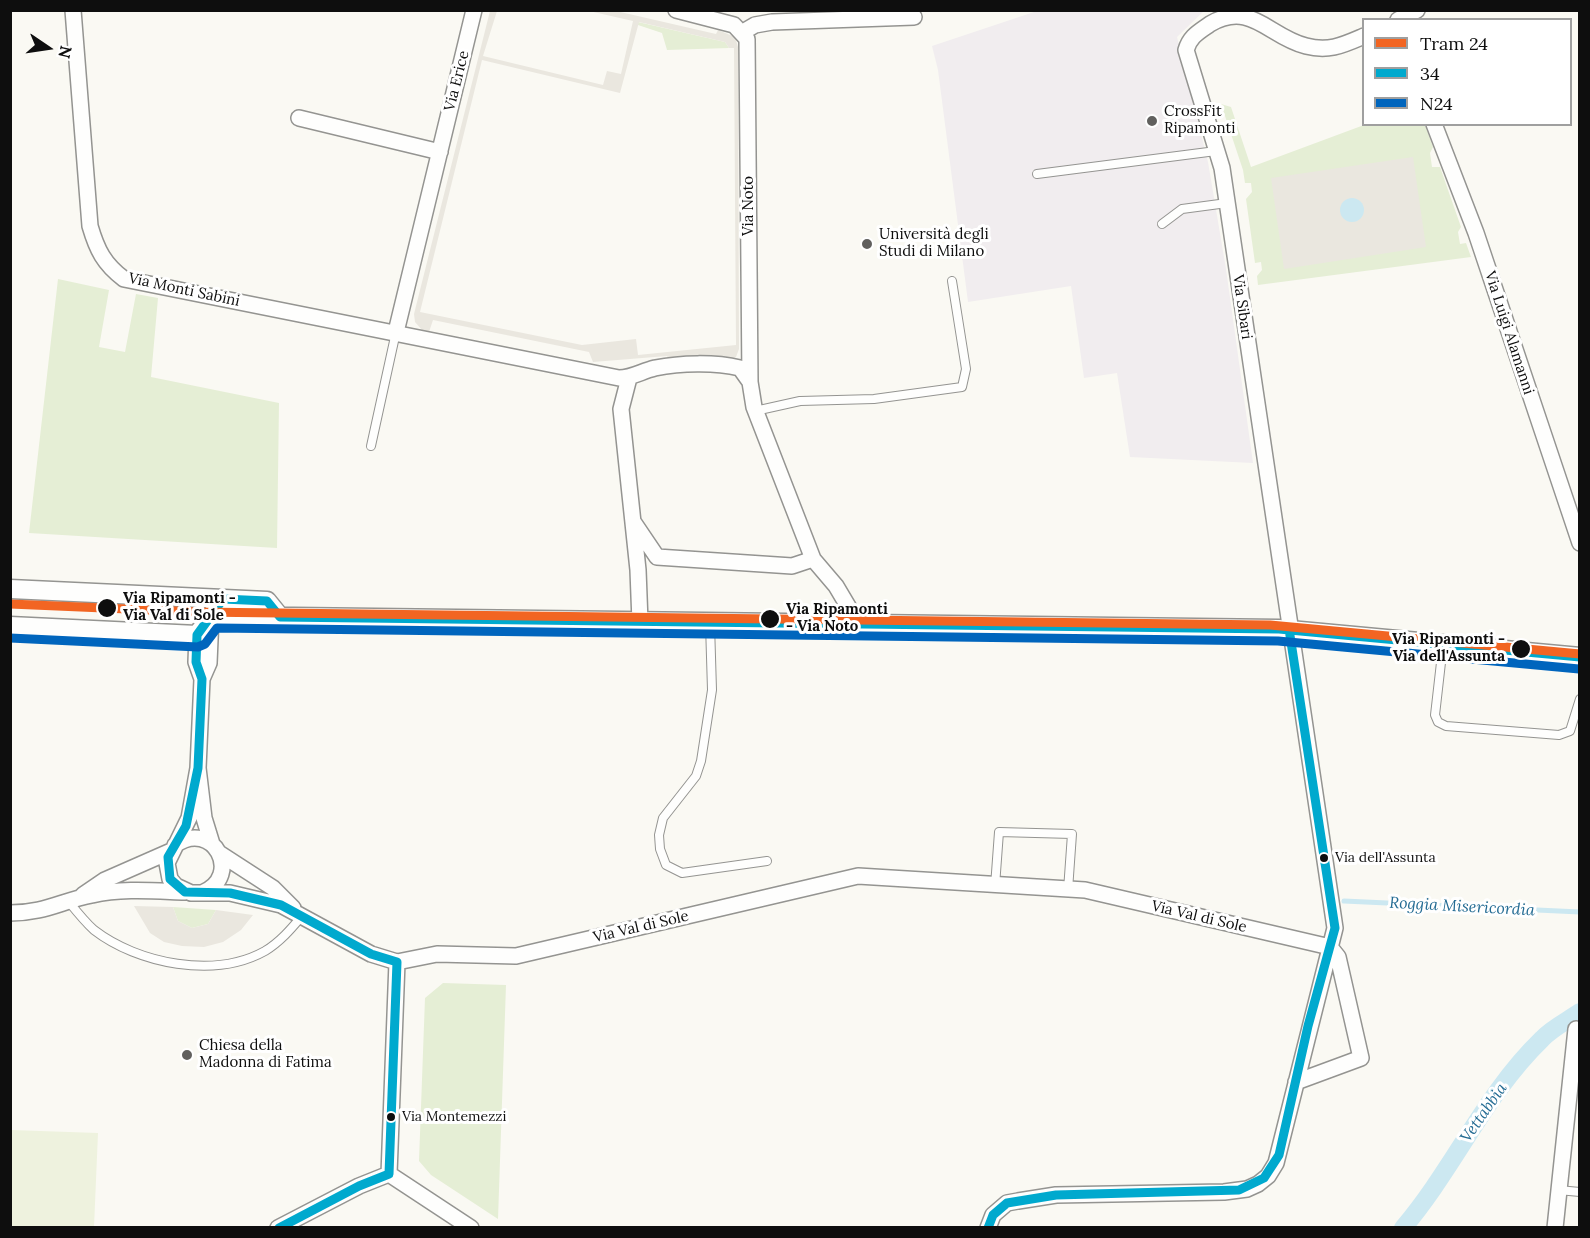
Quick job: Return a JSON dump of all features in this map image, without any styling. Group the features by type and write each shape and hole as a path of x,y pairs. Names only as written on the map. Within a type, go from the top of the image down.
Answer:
{"street":[{"name":"Via Monti Sabini","path":"73,10 90,226 97,252 124,279 629,378"},
{"name":"Via Erice","path":"440,152 474,10"},
{"path":"676,10 727,22 743,32 764,23 914,16"},
{"path":"1402,18 1417,10"},
{"name":"Via Sibari","path":"1289,629 1227,203 1216,151 1186,50 1190,39 1223,15 1233,13 1245,14 1303,46 1338,48 1362,37"},
{"name":"Via Noto","path":"743,32 748,54 750,382 754,411 813,559 836,586 855,618 864,622"},
{"path":"299,118 440,152 396,332"},
{"name":"Via Luigi Alamanni","path":"1435,126 1476,233 1579,539"},
{"path":"640,622 633,520 621,409 629,378 654,368 721,363 740,368 750,382"},
{"path":"633,520 657,557 792,566 813,559"},
{"path":"10,589 267,601 280,617"},
{"path":"185,892 176,886 168,874 167,863 189,818 198,768 202,679 209,663 211,616 198,598"},
{"path":"202,679 196,662 197,635 223,599"},
{"path":"211,616 640,622 864,622 1289,629 1580,657"},
{"path":"10,626 197,635"},
{"path":"988,1227 993,1215 1007,1203 1056,1195 1224,1192 1247,1189 1268,1176 1276,1163 1335,928 1289,629"},
{"path":"198,768 204,819 216,848 221,874 214,886 202,892"},
{"name":"Via Val di Sole","path":"75,900 105,880 195,838 216,848 273,888 300,914"},
{"name":"Via Val di Sole","path":"75,900 109,892 202,892 248,896 300,914 371,954 397,962 437,954 516,956 858,876 1085,890 1330,947"},
{"path":"10,913 33,912 75,900"},
{"path":"1296,1082 1361,1058 1338,957 1330,947"},
{"path":"389,1174 397,962"},
{"path":"1555,1227 1558,1190 1574,1107 1578,1028"},
{"path":"278,1227 359,1186 389,1174"},
{"path":"389,1174 471,1227"}],"lane":[{"path":"1037,174 1216,151"},
{"path":"1162,224 1182,209 1227,203"},
{"path":"754,411 800,401 874,399 962,387 966,369 952,281"},
{"path":"371,446 396,332"},
{"path":"710,622 712,690 701,761 696,776 663,818 659,835 660,849 666,865 682,873 767,861"},
{"path":"1443,644 1435,715 1438,722 1446,726 1559,735 1570,730 1580,699"},
{"path":"995,886 999,832 1072,834 1068,890"},
{"path":"75,900 93,929 117,945 144,956 189,964 218,964 256,955 281,939 300,914"},
{"path":"1558,1190 1580,1192"}],"shaded area":[{"path":"490,11 497,11 483,56 603,85 607,71 621,74 633,21 589,11 616,11 716,34 718,30 735,37 738,47 739,349 736,357 730,360 701,356 669,359 667,356 593,362 589,352 433,320 429,332 422,330 415,322 414,314","holes":["639,22 725,42 729,48 734,48 736,345 638,355 636,339 582,345 420,312 482,60 620,93"]},
{"path":"1037,11 1204,11 1177,37 1208,162 1226,269 1253,463 1130,457 1117,373 1084,378 1071,286 968,302 938,70 932,46"},
{"path":"1413,157 1426,247 1284,269 1271,178"},
{"path":"134,906 173,907 178,921 192,928 208,924 216,910 253,915 241,930 223,942 204,947 182,946 164,942 150,933"}],"green space":[{"path":"638,22 725,42 729,48 667,50 662,33 638,25"},
{"path":"1221,104 1231,107 1251,167 1362,126 1425,126 1433,147 1430,153 1432,167 1440,167 1461,227 1458,232 1460,244 1466,243 1471,257 1258,285 1257,276 1262,270 1261,262 1255,263 1246,199 1252,192 1251,183 1245,183 1243,170"},
{"path":"58,279 109,290 99,347 125,352 136,294 158,298 151,377 279,403 277,548 29,533"},
{"path":"173,907 216,910 208,924 192,928 178,921"},
{"path":"443,983 506,985 498,1219 431,1175 419,1161 425,998"},
{"path":"11,1130 98,1133 94,1227 11,1227"}],"water":[{"path":"1352,198 1360,202 1364,210 1360,218 1352,222 1344,218 1340,210 1344,202"}],"waterway":[{"name":"Roggia Misericordia","path":"1344,901 1580,912"},
{"name":"Vettabbia","path":"1403,1228 1438,1181 1503,1083 1550,1031 1580,1012"}],"tram line":[{"name":"24","path":"10,604 197,612 1270,625 1580,654"}],"transit line":[{"name":"34","path":"279,1228 359,1186 389,1174 397,962 371,954 281,905 230,893 185,892 170,879 168,857 186,826 198,768 202,679 196,662 197,635 223,599 267,601 280,617 1279,629 1580,657"},
{"name":"N24","path":"10,638 198,647 205,644 217,628 1278,641 1579,669"},
{"name":"34","path":"988,1228 993,1215 1007,1203 1056,1195 1239,1190 1264,1178 1279,1155 1308,1026 1335,928 1289,629"}],"place":[{"name":"CrossFit Ripamonti","path":"1152,121"},
{"name":"Università degli Studi di Milano","path":"867,244"},
{"name":"Via Ripamonti - Via Val di Sole","path":"107,608"},
{"name":"Via Ripamonti - Via Noto","path":"770,619"},
{"name":"Via Ripamonti - Via dell'Assunta","path":"1521,649"},
{"name":"Via dell'Assunta","path":"1324,858"},
{"name":"Chiesa della Madonna di Fatima","path":"187,1055"},
{"name":"Via Montemezzi","path":"391,1117"}]}
